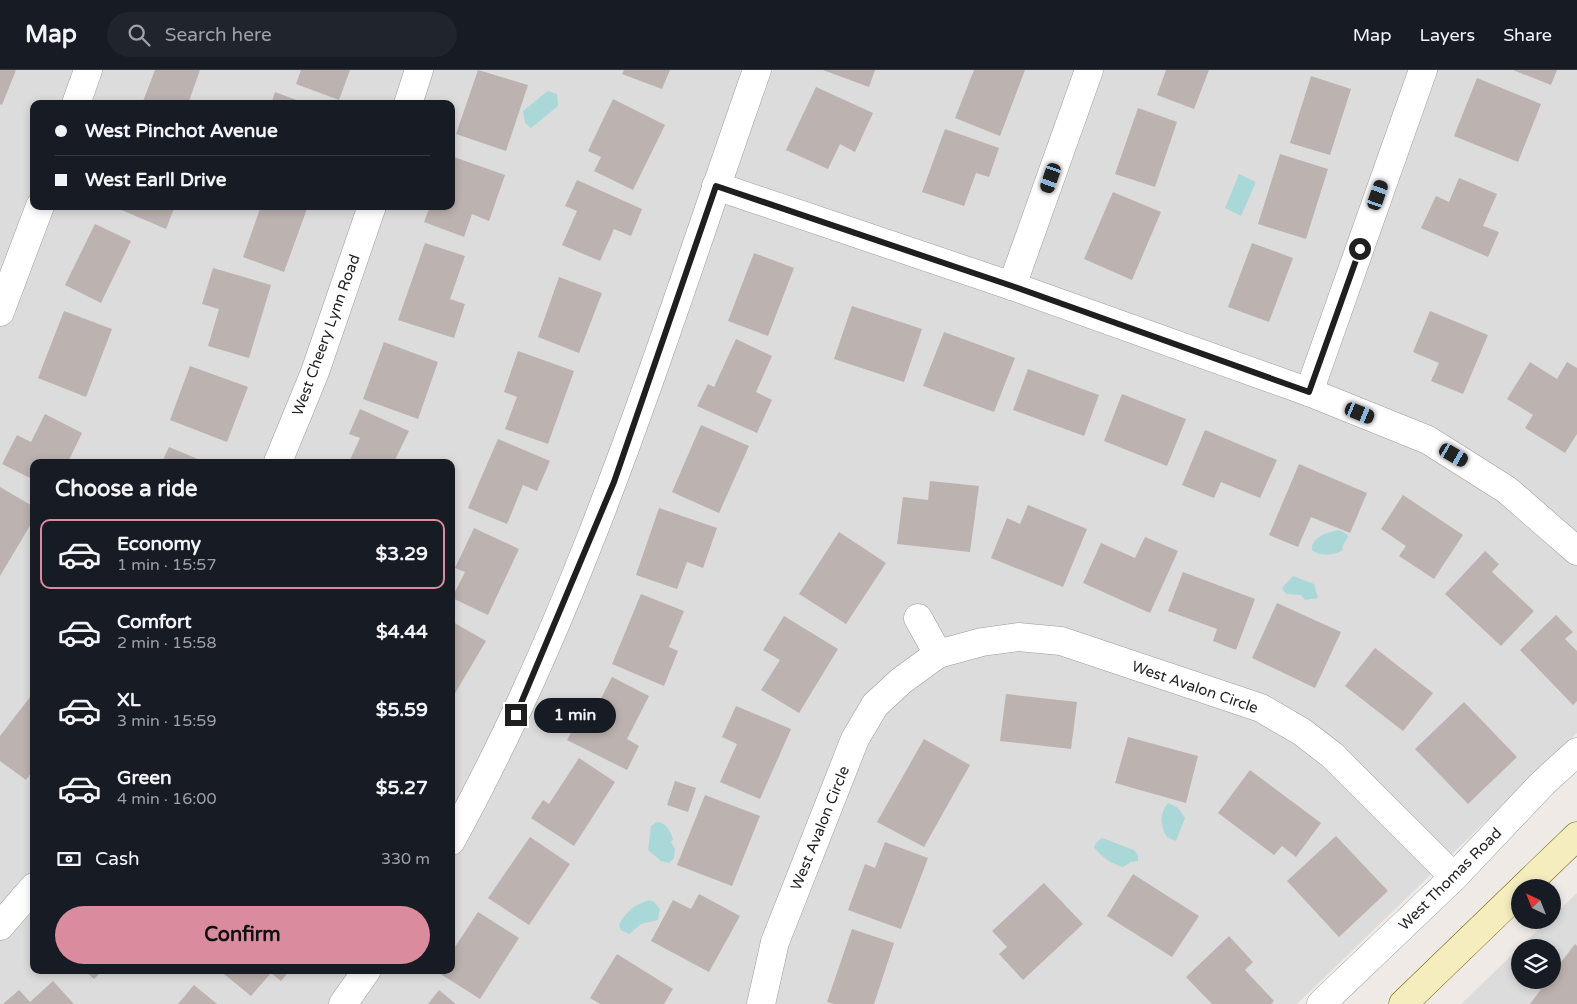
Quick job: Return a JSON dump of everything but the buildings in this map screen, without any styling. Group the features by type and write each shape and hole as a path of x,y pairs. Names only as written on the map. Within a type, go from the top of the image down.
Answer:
{"main road":[{"path":"1532,879 1577,836"},
{"path":"1403,1004 1511,900"}],"street":[{"path":"77,100 88,70"},
{"path":"409,100 419,70"},
{"path":"455,834 492,768 578,571 614,482 758,70"},
{"path":"1012,286 1089,70"},
{"path":"1309,392 1423,70"},
{"path":"716,186 1012,286 1309,392 1428,440 1466,462 1526,506 1577,551"},
{"path":"0,312 38,210"},
{"name":"West Cheery Lynn Road","path":"279,459 315,372 371,210"},
{"path":"918,618 938,654"},
{"name":"West Avalon Circle","path":"762,1004 775,942 855,739 875,705 901,681 938,654 982,642 1018,637 1061,641 1261,708 1302,732 1332,755 1454,877"},
{"name":"West Thomas Road","path":"1321,1004 1454,877 1543,783 1577,752"},
{"path":"0,926 30,892"},
{"path":"343,1004 364,974"}],"shaded area":[{"path":"0,70 1577,70 1577,733 1297,1004 0,1004"},
{"path":"1577,893 1577,1004 1461,1004 1511,956 1511,989 1561,989 1561,939 1528,939 1539,929 1561,929 1561,908"}],"water":[{"path":"548,91 557,94 558,106 531,128 525,123 523,111"},
{"path":"1239,174 1256,182 1241,216 1225,208"},
{"path":"1339,530 1347,534 1348,537 1342,547 1343,550 1336,553 1319,554 1312,550 1312,545 1317,538"},
{"path":"1293,576 1314,584 1318,598 1305,600 1301,595 1286,594 1282,588"},
{"path":"1168,803 1177,807 1185,818 1176,841 1167,837 1163,829 1162,816"},
{"path":"657,822 666,826 673,840 671,842 675,849 674,858 669,863 661,861 648,850 651,826"},
{"path":"1102,838 1134,850 1138,855 1138,861 1131,862 1123,867 1107,860 1094,847"},
{"path":"649,900 654,902 660,909 658,920 641,924 629,934 621,930 619,924 625,915 635,906"}],"route":[{"path":"516,715 575,580 614,482 716,186 1012,286 1309,392 1360,249"}]}
